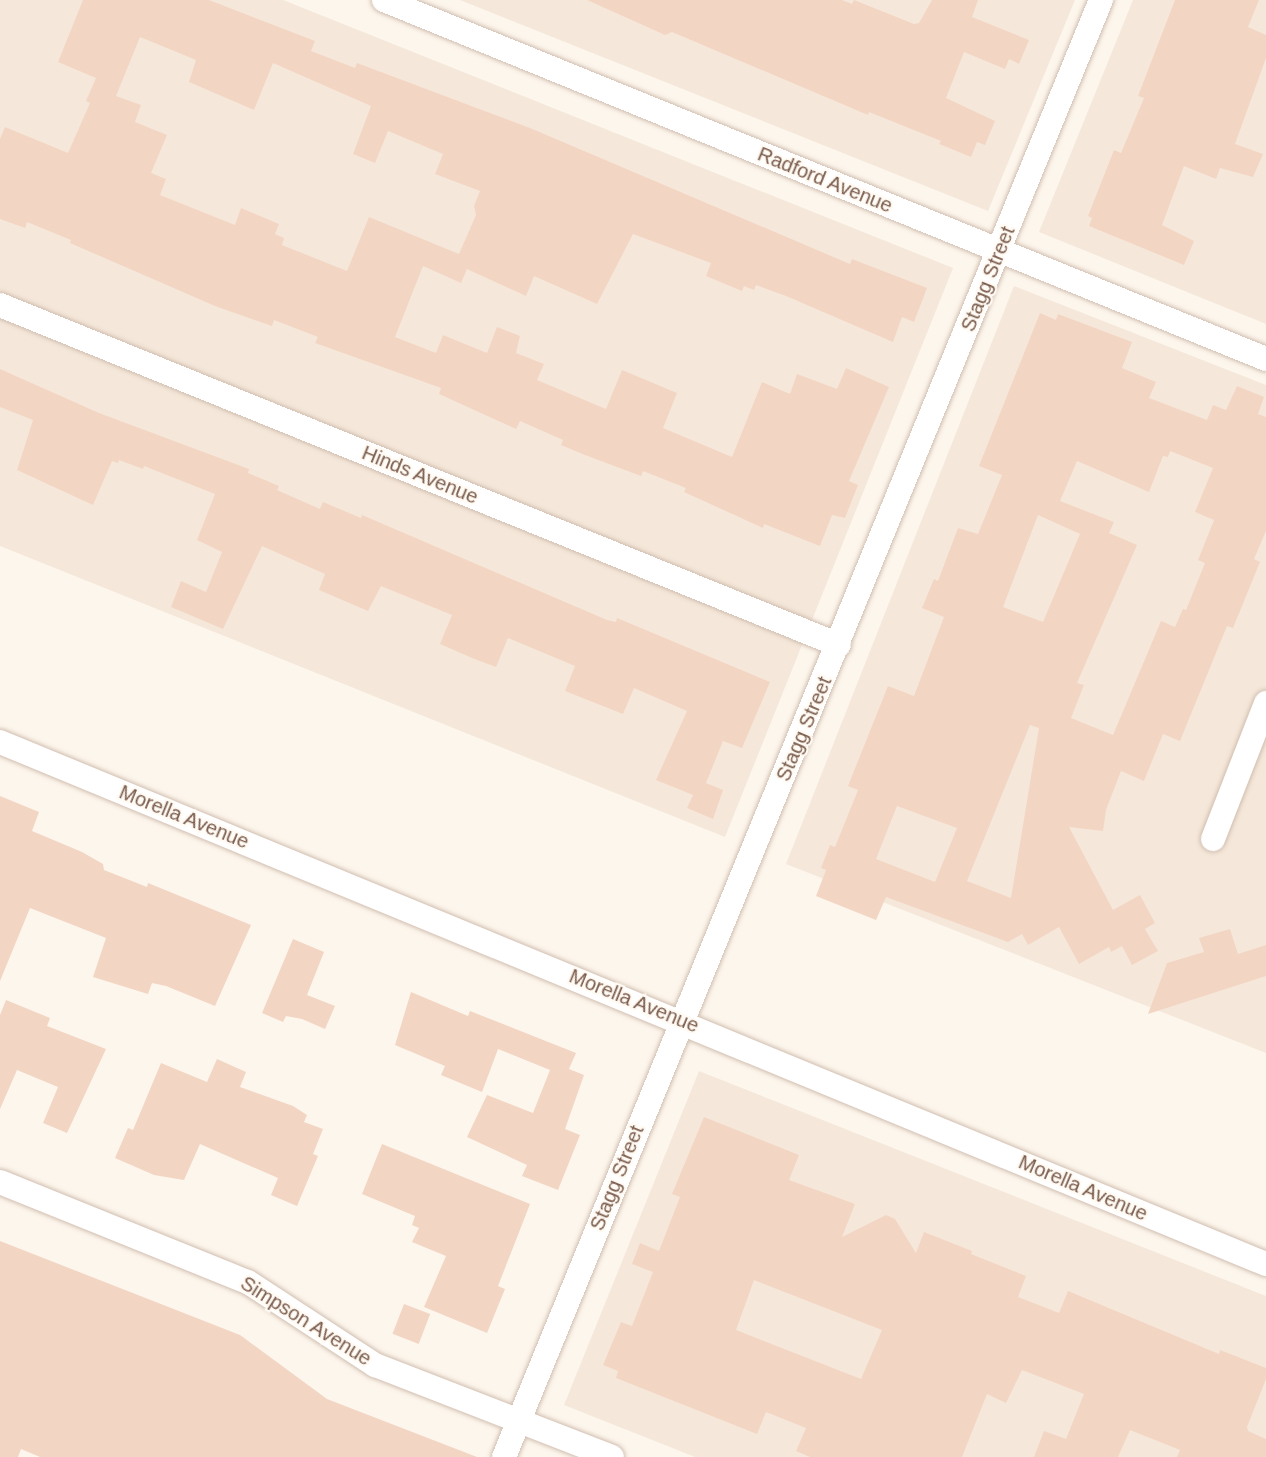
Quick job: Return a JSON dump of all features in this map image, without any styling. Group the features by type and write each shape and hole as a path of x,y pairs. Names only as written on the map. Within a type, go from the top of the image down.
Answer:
{"street":[{"name":"Radford Avenue","path":"384,0 1266,359"},
{"name":"Stagg Street","path":"504,1457 681,1020 839,645 1101,0"},
{"name":"Hinds Avenue","path":"0,305 839,645"},
{"path":"1213,839 1266,703"},
{"name":"Morella Avenue","path":"0,742 681,1020 1266,1264"},
{"name":"Simpson Avenue","path":"0,1182 248,1282 375,1365 612,1457"}],"shaded area":[{"path":"0,0 283,0 953,268 725,837 0,546"},
{"path":"460,0 1075,0 988,211"},
{"path":"1133,0 1266,0 1266,324 1039,232"},
{"path":"1014,286 1266,385 1266,1053 786,864"},
{"path":"699,1071 1266,1296 1266,1457 695,1457 564,1405"}],"building":[{"path":"83,0 209,0 315,41 311,51 355,68 357,63 530,128 850,264 852,259 927,288 914,322 902,317 893,342 756,285 754,290 744,286 742,291 706,276 711,263 633,234 597,304 534,276 526,296 467,269 461,283 423,266 395,337 436,353 443,335 487,353 497,327 520,336 516,353 544,364 537,380 606,409 622,370 677,393 663,428 732,457 762,382 790,394 797,374 837,389 846,368 889,387 849,481 858,485 845,518 832,515 820,546 764,524 763,528 684,492 686,488 643,471 641,476 585,455 561,445 563,440 520,421 516,429 439,394 441,388 315,343 318,337 274,320 272,326 215,306 27,222 25,228 0,219 0,139 5,127 68,153 90,103 86,101 96,78 58,62","holes":["140,37 196,60 189,82 254,110 273,63 371,106 353,154 375,163 388,131 443,154 435,174 480,191 474,206 476,215 459,254 369,217 347,271 282,245 284,238 275,234 279,224 241,208 235,225 160,195 166,179 151,173 167,135 135,122 141,105 116,96"]},
{"path":"587,0 842,0 852,4 854,0 914,24 919,23 932,0 978,0 972,17 1029,40 1019,64 1009,59 1005,69 964,52 946,98 995,121 985,145 977,142 971,157 939,144 941,141 869,112 868,115 672,32 665,35"},
{"path":"1175,0 1259,0 1248,27 1266,35 1266,58 1235,144 1263,154 1253,177 1220,168 1216,179 1184,166 1162,225 1194,241 1184,265 1089,226 1092,218 1088,216 1114,150 1121,153 1144,98 1138,96"},
{"path":"1040,313 1056,320 1058,314 1132,342 1122,368 1156,382 1149,398 1207,420 1213,405 1226,410 1237,386 1264,397 1258,414 1266,417 1266,531 1254,559 1260,562 1233,628 1227,626 1180,741 1163,734 1144,781 1121,771 1106,810 1103,831 1069,827 1113,910 1140,895 1155,923 1145,929 1158,951 1132,965 1122,946 1111,952 1109,947 1079,964 1059,927 1028,945 1022,934 1008,942 886,897 876,920 816,896 826,870 821,868 830,845 835,847 858,790 848,786 888,686 914,696 944,617 922,608 934,579 938,581 958,528 978,534 1002,475 979,466","holes":["1170,451 1213,468 1195,512 1214,520 1198,560 1205,563 1186,610 1183,609 1175,627 1161,621 1113,735 1071,718 1084,685 1077,683 1137,545 1109,533 1114,522 1060,501 1077,461 1149,492 1163,456 1168,457","1038,515 1080,534 1043,622 1003,607","1030,725 1039,728 1011,898 967,881","897,806 957,828 935,882 876,859"]},
{"path":"0,369 99,413 249,469 248,473 279,486 277,490 320,509 323,502 361,518 362,515 607,620 616,622 617,618 770,682 742,748 723,741 706,783 723,790 713,819 687,808 693,795 656,780 687,711 634,688 623,714 565,691 575,666 508,638 496,667 472,658 440,644 452,615 381,586 368,611 319,590 325,574 262,546 223,629 171,607 181,581 206,592 222,552 197,540 215,494 144,466 143,469 119,460 118,463 112,461 93,505 17,470 33,420 0,407"},
{"path":"0,796 39,812 32,831 82,852 103,864 104,870 147,887 148,883 251,925 215,1006 166,986 152,983 148,994 93,977 106,938 30,908 0,981"},
{"path":"1230,929 1238,954 1266,945 1266,976 1148,1014 1167,963 1204,952 1199,938"},
{"path":"293,939 324,952 307,995 335,1006 325,1029 302,1019 286,1016 283,1022 262,1013"},
{"path":"411,992 468,1016 470,1011 576,1053 569,1069 584,1075 565,1129 580,1135 558,1190 522,1176 527,1165 467,1137 487,1095 533,1113 550,1070 498,1049 482,1092 441,1075 445,1066 395,1045"},
{"path":"6,1000 50,1018 47,1026 106,1049 67,1133 43,1123 58,1087 17,1070 0,1109 0,1015"},
{"path":"217,1059 246,1072 240,1087 293,1106 307,1115 304,1122 323,1129 313,1154 318,1156 297,1206 271,1195 278,1178 200,1144 184,1180 154,1175 115,1158 128,1128 133,1130 161,1063 207,1082"},
{"path":"704,1117 799,1155 789,1180 855,1204 842,1237 886,1215 895,1219 916,1253 924,1232 1026,1276 1018,1297 1059,1313 1068,1291 1219,1354 1220,1350 1266,1368 1266,1379 1247,1427 1248,1431 1266,1439 1266,1457 1177,1457 1180,1450 1130,1430 1118,1457 1034,1457 1044,1431 1066,1439 1084,1394 1022,1370 1006,1403 987,1394 962,1457 810,1457 796,1451 806,1428 766,1412 757,1434 616,1378 618,1371 603,1365 621,1322 632,1326 653,1272 632,1264 640,1243 659,1251 680,1197 672,1194","holes":["754,1280 882,1330 861,1379 736,1330"]},
{"path":"382,1144 530,1204 498,1286 505,1289 487,1333 424,1307 446,1256 412,1242 419,1228 412,1225 415,1216 362,1194"},
{"path":"0,1241 240,1335 327,1399 477,1457 40,1457 21,1449 18,1457 0,1457"},
{"path":"404,1304 430,1314 419,1344 393,1334"}]}
